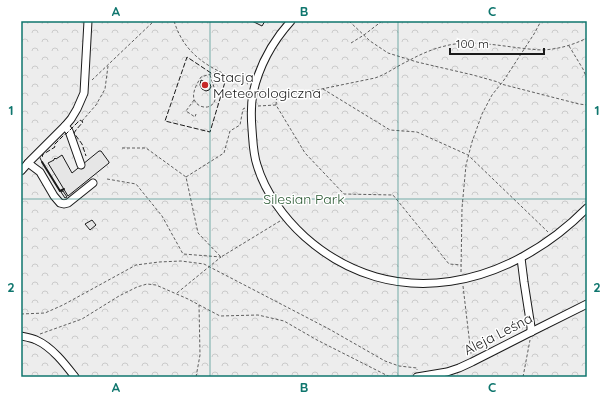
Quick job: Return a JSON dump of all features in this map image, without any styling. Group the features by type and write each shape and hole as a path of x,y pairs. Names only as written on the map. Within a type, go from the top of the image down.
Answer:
{"street":[{"path":"21,171 65,126 77,109 84,93 88,21"},
{"path":"291,21 273,43 258,75 253,93 251,116 253,147 257,166 271,194 286,217 311,243 345,265 375,277 390,281 416,284 438,283 462,279 494,270 522,258 553,238 587,208"},
{"path":"65,126 69,131 81,165"},
{"path":"28,163 40,172 54,196 60,203 68,203 93,183"},
{"path":"522,258 531,332"},
{"name":"Aleja Leśna","path":"419,377 446,372 472,362 587,304"},
{"path":"21,336 36,340 46,345 64,362 75,377"}],"path":[{"path":"85,84 89,83 154,21"},
{"path":"174,21 179,34 192,53 203,63 255,88 277,93 302,93 375,78 426,52 459,43 524,49 552,49 568,46 587,38"},
{"path":"349,21 378,47 388,53 410,60 473,74 501,84 587,105"},
{"path":"351,42 364,35 382,21"},
{"path":"472,362 461,265 462,208 466,164 482,114 492,95 501,84 541,21"},
{"path":"568,46 583,69 587,79"},
{"path":"82,121 96,105 104,89 108,65"},
{"path":"210,74 215,94 214,102 204,107 196,104 193,93 201,77 210,74 214,73 216,70"},
{"path":"323,89 390,130 417,132 468,155 553,238"},
{"path":"277,93 276,105 305,152 344,194 393,195 449,264 461,265"},
{"path":"194,100 186,112 195,117 196,114"},
{"path":"186,177 224,153 230,131 240,125 243,108 276,105"},
{"path":"122,148 146,148 186,177 198,233 221,257"},
{"path":"107,179 136,184 162,216 183,254 221,257"},
{"path":"176,293 221,257 286,217"},
{"path":"21,314 45,313 63,305 136,265 181,261 204,264 329,329 385,362 399,366 417,368 419,377"},
{"path":"36,340 38,334 82,319 119,296 137,287 147,284 156,284 220,316 258,315 284,321 317,340 390,377"},
{"path":"196,377 200,355 199,305"},
{"path":"523,377 531,332"}],"green space":[{"name":"Silesian Park","path":"21,21 587,21 587,377 21,377"}],"building":[{"path":"252,21 265,21 262,26"},
{"name":"Stacja Meteorologiczna","path":"201,80 210,84 211,87 209,90 206,91 202,89 200,85"},
{"path":"99,151 101,151 109,163 68,196 48,163 62,155 72,173"},
{"path":"63,191 67,197 65,198 61,192"},
{"path":"92,220 96,225 90,230 85,224"}],"fence":[{"path":"211,73 187,57 165,121 210,132 225,82 215,75 212,76"},
{"path":"42,162 40,158 43,156 42,155 55,147 54,145 80,120 83,122 74,133 82,144 86,156"}],"wall":[{"path":"42,162 60,191 64,189"}],"place":[{"name":"Stacja Meteorologiczna","path":"205,85"}]}
